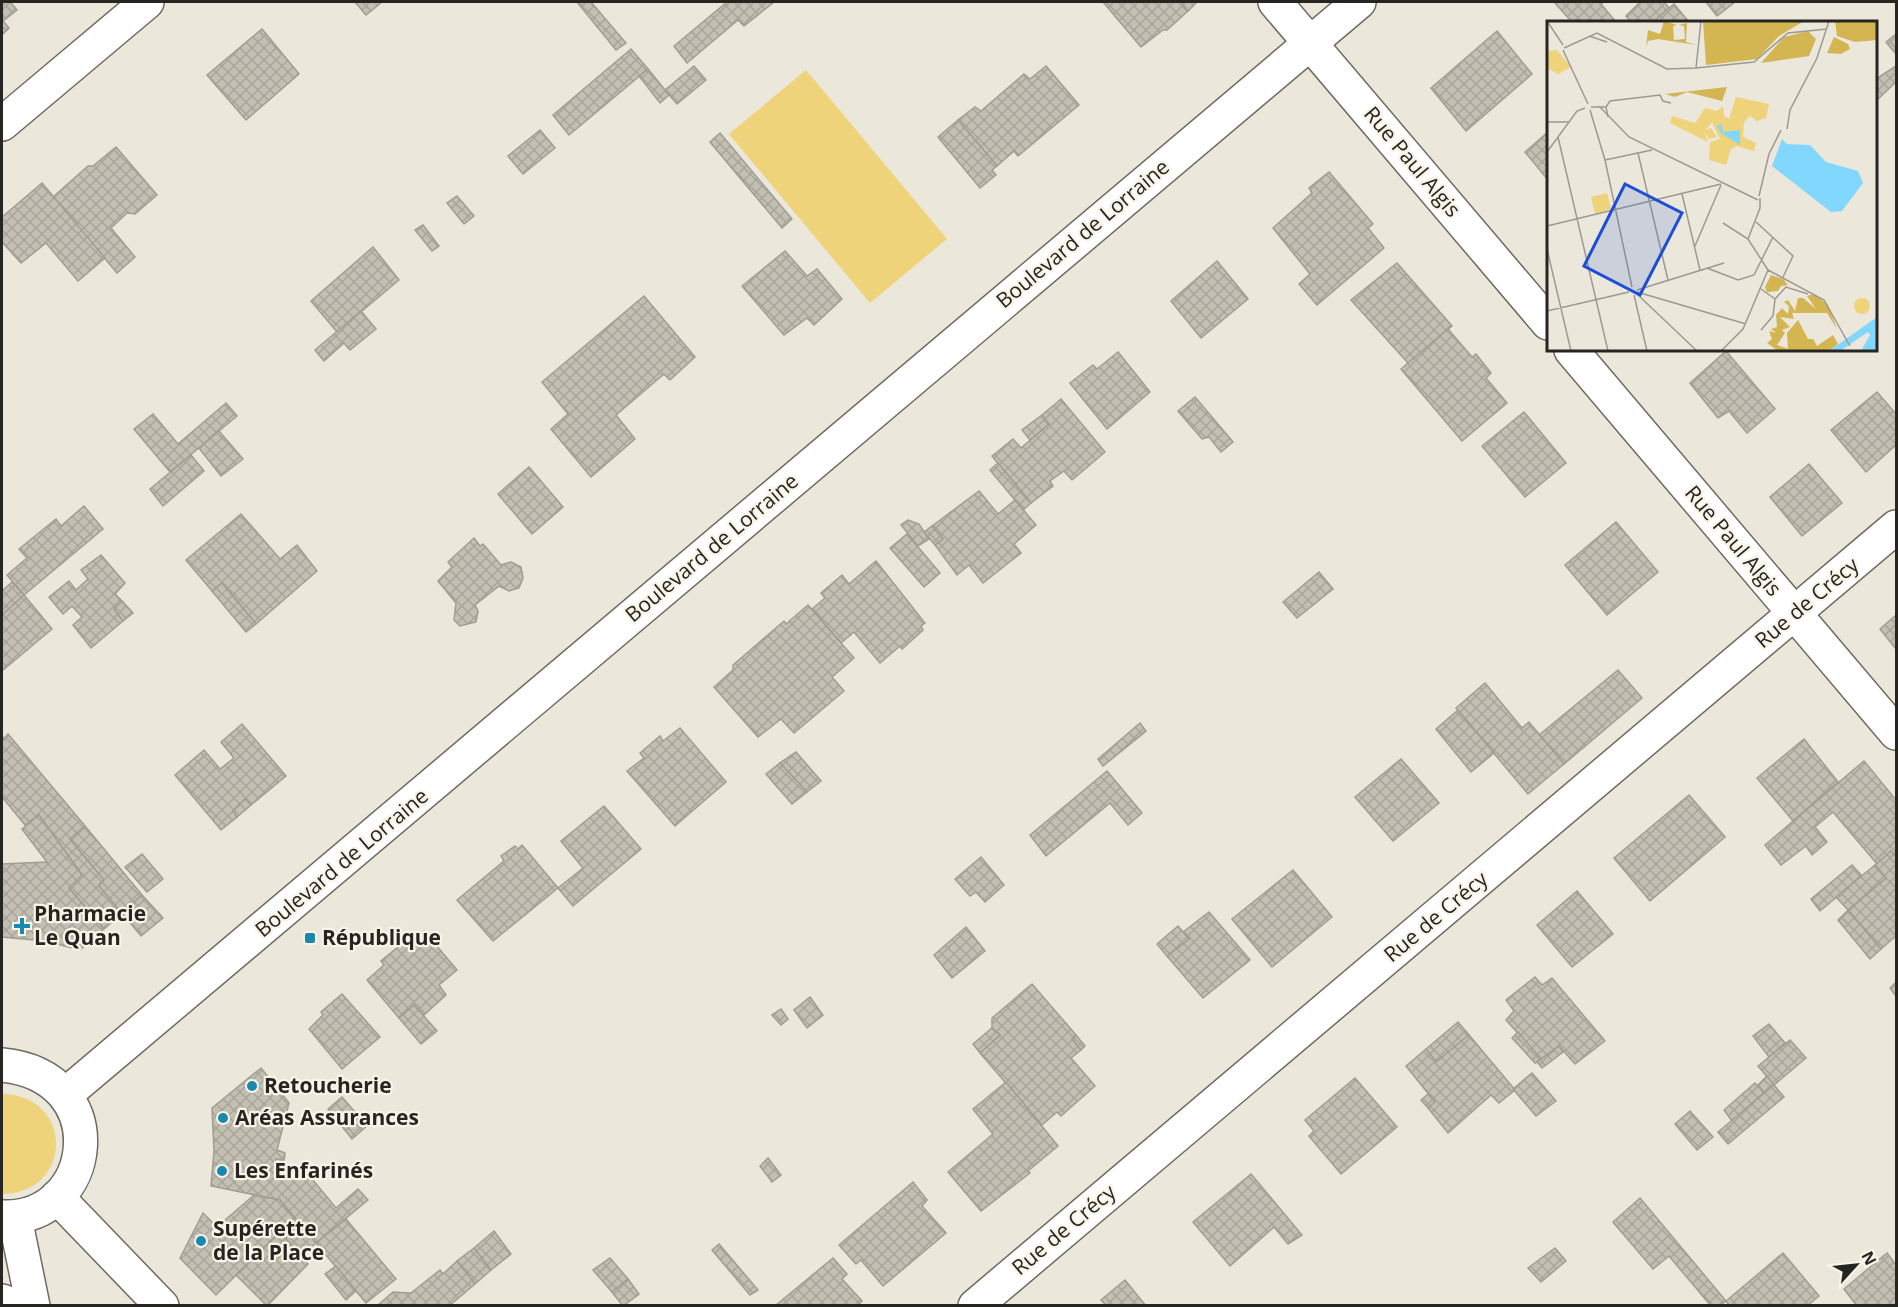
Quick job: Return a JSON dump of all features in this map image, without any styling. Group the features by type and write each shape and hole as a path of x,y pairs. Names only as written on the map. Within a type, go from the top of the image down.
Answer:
{"street":[{"path":"2,124 147,2"},
{"name":"Rue Paul Algis","path":"1275,2 1547,322"},
{"name":"Boulevard de Lorraine","path":"65,1095 1359,2"},
{"name":"Rue Paul Algis","path":"1572,351 1896,733"},
{"name":"Rue de Crécy","path":"975,1305 1896,527"},
{"path":"2,1065 24,1068 46,1078 65,1095 76,1115 81,1137 79,1159 71,1180 57,1197 38,1210 8,1217 33,1305"},
{"path":"57,1197 162,1305"},
{"path":"2,1301 16,1305"}],"shaded area":[{"path":"806,70 947,239 870,303 729,134"},
{"path":"2,1094 26,1099 42,1110 53,1126 56,1144 53,1162 42,1178 26,1189 2,1194"}],"building":[{"path":"2,2 10,2 17,10 3,21"},
{"path":"355,2 382,2 366,15"},
{"path":"577,2 591,2 626,43 616,50"},
{"path":"727,2 774,2 744,26 738,20 687,63 674,46"},
{"path":"1103,2 1181,2 1188,11 1167,30 1163,30 1141,47"},
{"path":"1181,2 1195,2 1196,3 1188,11"},
{"path":"1554,2 1604,2 1601,4 1615,21 1571,21"},
{"path":"1640,2 1664,2 1669,8 1654,21 1630,21 1626,16"},
{"path":"1706,2 1735,2 1717,16"},
{"path":"1674,4 1688,21 1654,21"},
{"path":"2,20 9,28 2,35"},
{"path":"262,29 299,74 246,120 207,75"},
{"path":"1497,31 1532,74 1466,131 1431,88"},
{"path":"1896,34 1896,54 1886,42"},
{"path":"631,49 648,69 569,135 553,115"},
{"path":"694,66 706,80 677,104 665,90"},
{"path":"1046,66 1079,105 1018,156 1014,151 997,166 958,120 975,107 981,111 1024,74 1030,79"},
{"path":"1896,66 1896,82 1877,100 1877,78"},
{"path":"648,69 669,95 660,103 639,76"},
{"path":"958,120 997,166 992,170 996,175 980,188 938,137"},
{"path":"540,130 555,148 523,174 508,156"},
{"path":"720,133 792,219 782,228 710,142"},
{"path":"1547,133 1547,179 1525,152"},
{"path":"116,147 157,195 135,214 127,213 111,228 135,257 117,273 53,197 88,166 93,166"},
{"path":"1329,172 1373,224 1368,228 1384,248 1317,305 1299,284 1310,274 1273,228 1312,193 1309,188"},
{"path":"42,183 105,258 78,281 46,243 21,263 2,242 2,217"},
{"path":"457,196 474,216 464,224 447,203"},
{"path":"423,225 439,246 432,251 415,230"},
{"path":"373,247 399,280 337,332 311,301"},
{"path":"785,251 807,276 817,269 842,299 814,325 807,318 784,335 742,286"},
{"path":"1217,261 1248,299 1201,338 1171,301"},
{"path":"1397,263 1452,326 1408,363 1351,300"},
{"path":"644,296 695,357 670,380 664,374 616,415 635,439 591,477 551,429 568,414 542,382"},
{"path":"361,311 376,329 350,350 344,343 324,361 315,350"},
{"path":"1448,329 1472,357 1476,354 1491,373 1486,378 1507,403 1462,441 1401,369"},
{"path":"1726,351 1775,409 1747,433 1729,411 1718,418 1690,383"},
{"path":"1118,352 1150,392 1107,429 1070,383 1093,365 1097,369"},
{"path":"1877,392 1896,414 1896,445 1866,472 1831,430"},
{"path":"1195,397 1233,442 1221,452 1209,437 1202,439 1178,411"},
{"path":"1061,399 1105,452 1072,480 1064,471 1050,481 1053,486 1031,503 992,456 1013,439 1021,448 1049,424 1042,415"},
{"path":"226,403 237,416 170,472 134,429 153,414 178,444"},
{"path":"1524,412 1566,463 1525,497 1482,446"},
{"path":"1042,415 1049,424 1030,440 1022,430"},
{"path":"219,431 243,459 221,476 199,448"},
{"path":"191,455 204,471 163,506 150,489"},
{"path":"998,463 1031,503 1023,510 990,470"},
{"path":"1809,464 1842,503 1802,536 1770,497"},
{"path":"529,467 563,507 532,534 498,494"},
{"path":"979,491 998,514 1015,500 1036,525 1014,544 1021,553 983,583 969,565 957,575 935,545 943,539 932,526"},
{"path":"84,506 103,529 24,595 7,575 27,558 19,549 56,519 61,526"},
{"path":"241,514 280,559 297,545 317,571 256,624 222,583 212,591 186,560"},
{"path":"908,520 919,524 929,539 918,546 901,525"},
{"path":"1616,522 1658,572 1607,615 1565,565"},
{"path":"932,526 943,539 935,545 924,532"},
{"path":"907,534 940,573 924,587 890,548"},
{"path":"474,538 480,546 483,544 501,565 511,562 521,567 523,578 519,588 509,591 499,586 475,605 478,611 476,622 460,626 454,620 456,603 438,581 452,567 448,562"},
{"path":"101,555 125,583 115,594 122,601 114,609 123,621 91,648 73,625 82,617 72,606 63,614 49,597 69,581 76,590 88,579 81,570"},
{"path":"876,561 925,623 921,626 923,630 902,649 900,646 880,663 854,632 841,643 812,609 825,598 821,593 842,575 849,584"},
{"path":"1319,572 1333,589 1297,618 1283,602"},
{"path":"12,582 24,595 2,615 2,591"},
{"path":"222,583 256,624 246,632 212,591"},
{"path":"24,595 52,629 2,671 2,615"},
{"path":"122,601 133,613 123,621 114,609"},
{"path":"808,605 854,658 832,677 844,691 794,733 781,719 758,737 714,687 733,670 733,665 784,621 786,624"},
{"path":"1896,615 1896,649 1880,629"},
{"path":"1618,670 1642,698 1564,764 1539,735"},
{"path":"1485,683 1522,728 1529,722 1564,764 1528,794 1456,708"},
{"path":"1458,710 1494,753 1471,772 1436,729"},
{"path":"1140,723 1146,731 1103,766 1098,759"},
{"path":"242,724 286,776 251,805 245,799 233,811 237,817 221,830 175,775 204,750 220,769 234,758 221,742"},
{"path":"680,728 726,782 675,826 627,771 644,758 640,753 660,736 663,741"},
{"path":"8,734 85,826 70,839 104,880 99,886 122,913 104,929 69,888 82,875 39,815 25,825 2,797 2,735 4,739"},
{"path":"1804,739 1838,782 1793,821 1757,778"},
{"path":"796,752 821,781 807,792 780,763"},
{"path":"1401,759 1439,803 1393,841 1355,797"},
{"path":"1864,761 1896,800 1896,857 1891,851 1877,864 1833,812 1815,827 1827,842 1812,855 1806,846 1781,865 1765,845"},
{"path":"780,763 807,792 792,804 766,774"},
{"path":"1107,771 1142,813 1128,825 1110,803 1046,856 1030,835"},
{"path":"1689,795 1725,837 1650,901 1614,858"},
{"path":"245,799 251,805 237,817 233,811"},
{"path":"604,806 641,849 573,906 558,888 583,868 561,841"},
{"path":"39,815 82,875 69,888 104,929 80,950 45,941 2,937 2,864 47,862 22,829"},
{"path":"85,826 142,895 122,913 99,886 104,880 70,839"},
{"path":"522,845 558,888 493,941 457,900 504,861 501,856 515,846 518,849"},
{"path":"1891,851 1896,857 1896,936 1881,949 1848,910 1886,878 1875,865"},
{"path":"142,854 163,879 147,892 125,867"},
{"path":"981,857 1004,885 985,902 976,892 970,896 955,879"},
{"path":"1852,865 1862,876 1820,911 1811,899"},
{"path":"1875,865 1886,878 1848,910 1836,897"},
{"path":"1293,870 1332,917 1272,967 1232,919"},
{"path":"1577,891 1613,934 1572,967 1537,925"},
{"path":"142,895 163,918 141,936 122,913"},
{"path":"1848,910 1881,949 1870,959 1838,920"},
{"path":"1209,912 1250,960 1203,998 1167,956 1189,939 1183,932"},
{"path":"1178,926 1189,939 1167,956 1157,944"},
{"path":"966,927 985,951 952,978 934,955"},
{"path":"424,931 457,970 439,985 446,995 424,1015 414,1005 399,1018 367,980 384,965 381,961 403,943 406,945"},
{"path":"1535,977 1542,985 1552,978 1605,1041 1575,1064 1559,1046 1541,1059 1506,1020 1514,1011 1506,1000"},
{"path":"1896,982 1896,996 1890,988"},
{"path":"1032,984 1076,1035 1072,1039 1081,1050 1071,1058 1095,1086 1061,1116 1057,1112 1042,1125 980,1053 1000,1035 992,1028 992,1018"},
{"path":"342,994 380,1037 342,1069 309,1029 323,1015 321,1012"},
{"path":"810,997 823,1015 807,1028 794,1010"},
{"path":"414,1005 437,1031 421,1044 399,1018"},
{"path":"781,1009 788,1019 781,1025 772,1015"},
{"path":"1458,1022 1469,1035 1436,1062 1426,1049"},
{"path":"1769,1024 1785,1043 1769,1057 1753,1036"},
{"path":"992,1028 1000,1035 980,1053 973,1044"},
{"path":"1518,1032 1541,1059 1537,1062 1535,1063 1512,1038"},
{"path":"1076,1035 1085,1046 1081,1050 1072,1039"},
{"path":"1469,1035 1515,1090 1499,1103 1491,1095 1448,1133 1428,1108 1435,1102 1406,1066 1426,1049 1436,1062"},
{"path":"1790,1040 1806,1058 1774,1085 1758,1066"},
{"path":"1559,1046 1563,1052 1542,1068 1537,1062"},
{"path":"261,1068 289,1103 277,1150 285,1153 284,1161 276,1159 275,1166 308,1174 336,1208 358,1189 368,1200 316,1243 280,1200 211,1186 214,1151 212,1108"},
{"path":"1532,1073 1556,1101 1536,1116 1513,1089"},
{"path":"1767,1076 1774,1085 1764,1093 1758,1085"},
{"path":"1355,1078 1397,1127 1341,1174 1309,1136 1314,1131 1305,1120"},
{"path":"1006,1082 1058,1146 1028,1171 1030,1173 981,1211 948,1172 993,1134 973,1109"},
{"path":"1755,1083 1764,1093 1732,1121 1724,1110"},
{"path":"1774,1085 1784,1097 1728,1144 1718,1132"},
{"path":"1428,1094 1435,1102 1428,1108 1421,1100"},
{"path":"342,1097 367,1126 352,1139 328,1109"},
{"path":"1690,1111 1713,1137 1697,1150 1675,1124"},
{"path":"768,1158 781,1175 772,1182 760,1166"},
{"path":"1251,1174 1302,1235 1288,1244 1274,1227 1230,1266 1193,1222"},
{"path":"913,1182 927,1200 922,1206 946,1233 883,1286 861,1260 856,1264 839,1245"},
{"path":"254,1195 280,1200 294,1218 216,1295 180,1258 203,1213 217,1227"},
{"path":"1640,1198 1726,1301 1719,1306 1711,1306 1669,1256 1653,1269 1613,1222"},
{"path":"294,1218 316,1243 301,1256 280,1232"},
{"path":"346,1219 396,1279 366,1303 316,1243"},
{"path":"494,1231 511,1254 491,1270 474,1248"},
{"path":"280,1232 308,1264 267,1306 236,1275"},
{"path":"719,1244 758,1290 750,1295 712,1250"},
{"path":"474,1248 491,1270 475,1284 457,1261"},
{"path":"1555,1248 1566,1261 1541,1282 1528,1268"},
{"path":"1783,1253 1819,1296 1807,1306 1730,1306 1726,1301"},
{"path":"1887,1253 1896,1265 1896,1306 1857,1306 1844,1289"},
{"path":"610,1258 628,1279 612,1292 593,1270"},
{"path":"833,1258 847,1274 842,1279 862,1301 857,1306 775,1306"},
{"path":"457,1261 475,1284 449,1306 377,1306 393,1292 411,1293 440,1270 443,1274"},
{"path":"336,1266 356,1291 346,1300 325,1274"},
{"path":"628,1279 639,1294 623,1306 612,1292"},
{"path":"1125,1280 1146,1306 1107,1306 1101,1300"}],"place":[{"name":"Pharmacie Le Quan","path":"22,926"},
{"name":"République","path":"310,938"},
{"name":"Retoucherie","path":"252,1086"},
{"name":"Aréas Assurances","path":"223,1118"},
{"name":"Les Enfarinés","path":"222,1171"},
{"name":"Supérette de la Place","path":"201,1241"}]}
